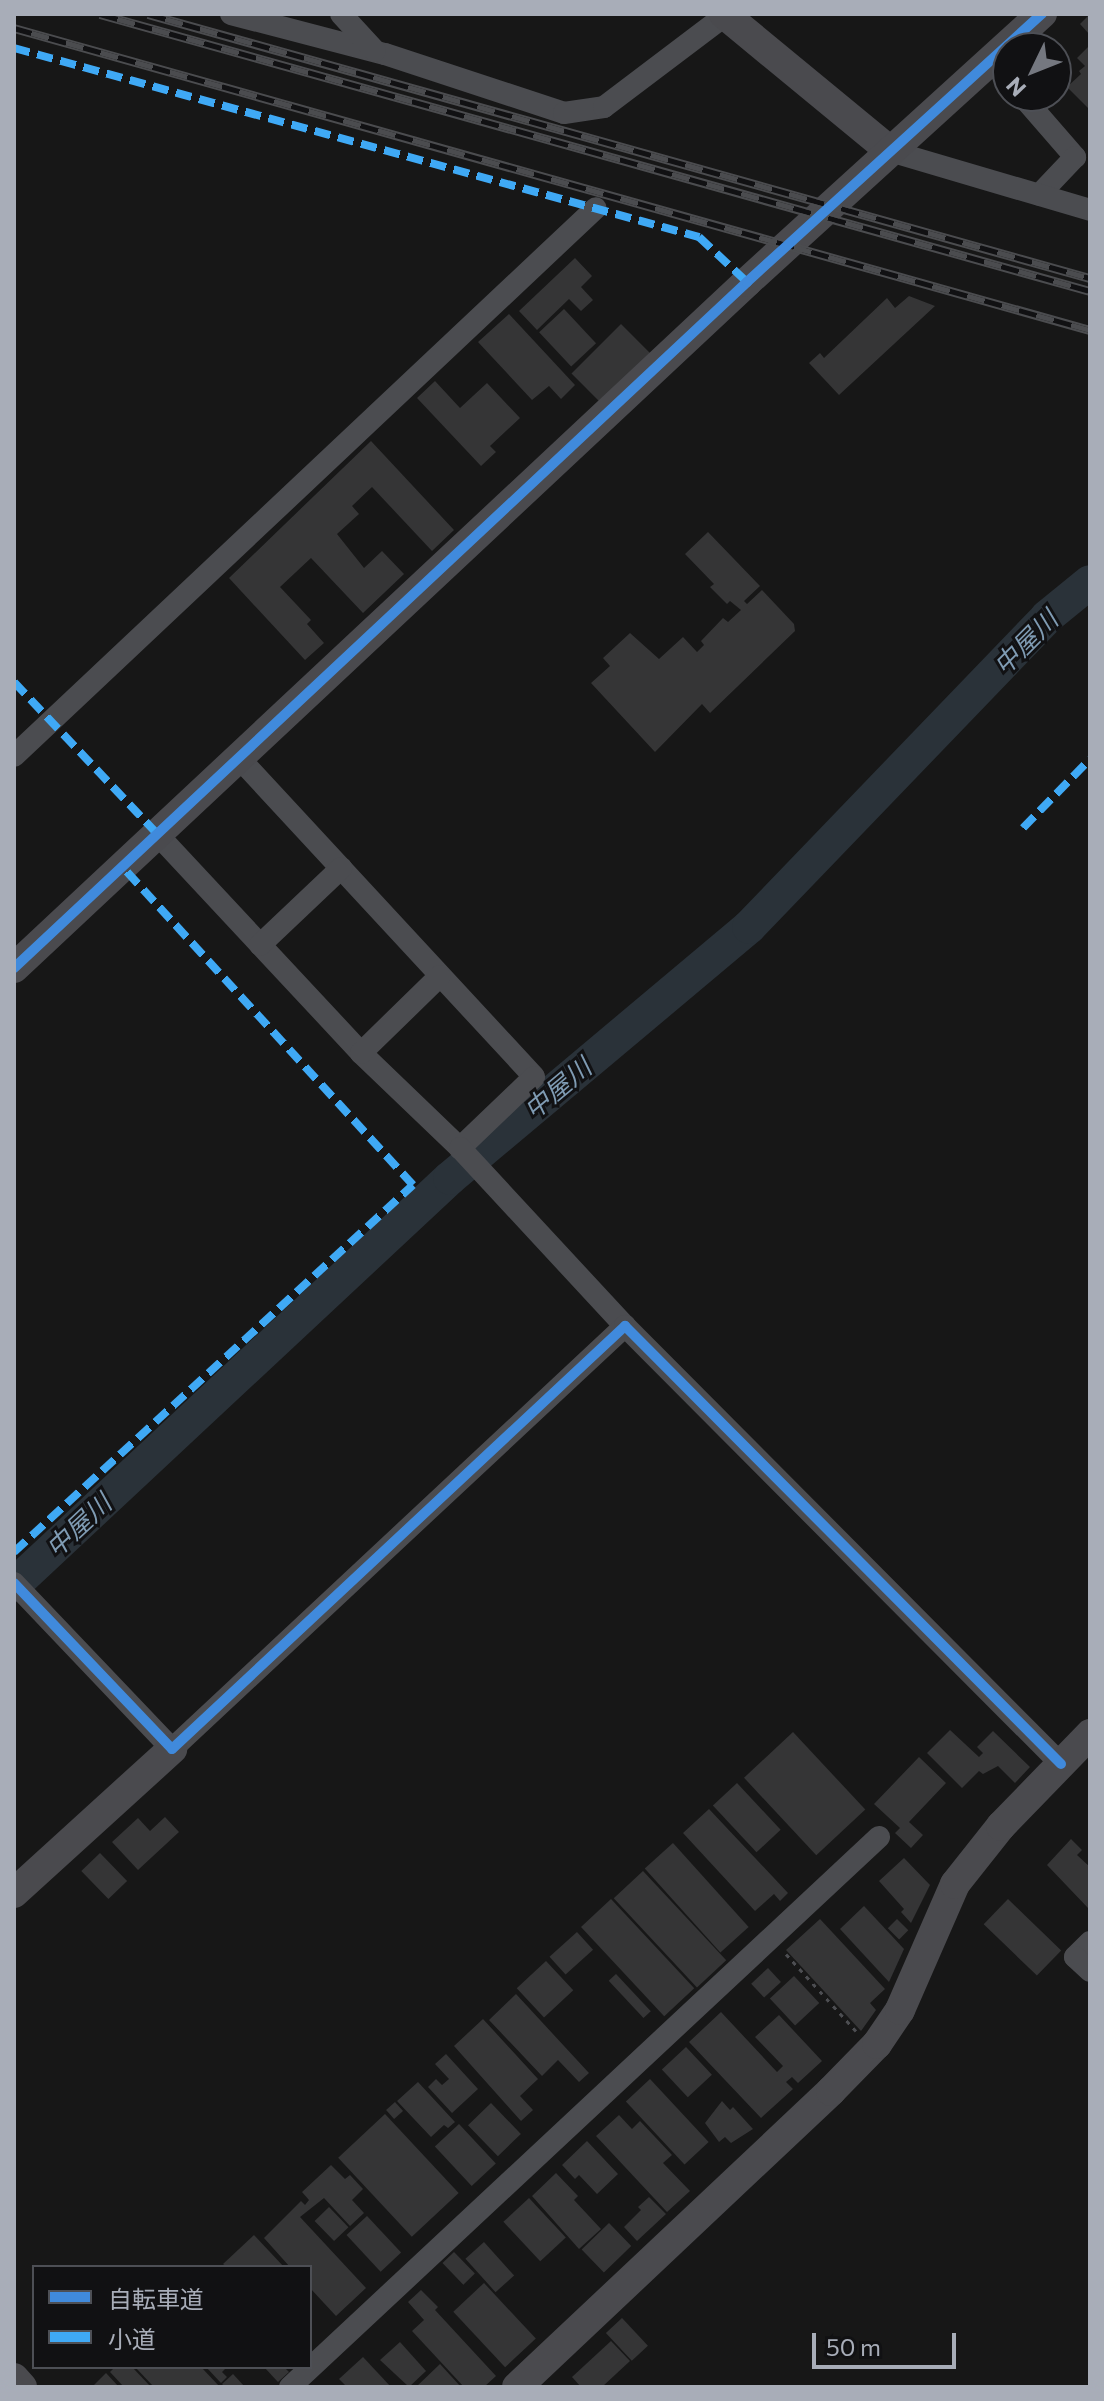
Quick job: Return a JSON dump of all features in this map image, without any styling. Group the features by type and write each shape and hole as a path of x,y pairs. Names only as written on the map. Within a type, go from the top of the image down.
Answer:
{"street":[{"path":"231,14 375,51 564,113 604,107 725,14 890,151 1090,210"},
{"path":"341,14 375,51"},
{"path":"1028,32 1042,14"},
{"path":"14,968 890,151 992,76"},
{"path":"1036,112 1075,157 1039,195"},
{"path":"14,756 596,208"},
{"path":"239,758 534,1077 468,1156"},
{"path":"157,834 361,1053 468,1156 625,1326 1061,1764"},
{"path":"260,945 341,868"},
{"path":"361,1053 440,976"},
{"path":"14,1893 625,1326"},
{"path":"21,1591 172,1749"},
{"path":"517,2387 820,2102 872,2048 900,2010 955,1884 1001,1826 1090,1734"},
{"path":"312,2366 879,1837"},
{"path":"1090,1942 1075,1957 1090,1971"},
{"path":"290,2387 309,2369"},
{"path":"14,2378 22,2387"}],"path":[{"path":"770,1937 872,2048"}],"building":[{"path":"1090,14 1090,35 1080,24"},
{"path":"1090,45 1090,110 1072,92 1072,82 1085,66 1077,58"},
{"path":"575,258 592,276 581,287 593,300 581,311 569,299 537,330 519,311"},
{"path":"909,296 935,306 839,395 809,363 820,353 824,358 887,298 895,308"},
{"path":"564,309 596,343 571,367 539,332"},
{"path":"509,314 575,385 561,399 549,386 532,400 478,342"},
{"path":"621,324 651,354 601,403 572,373"},
{"path":"435,381 460,408 487,383 520,418 490,446 496,452 481,466 417,398"},
{"path":"371,441 454,530 432,551 372,487 352,506 359,514 337,534 364,568 382,551 404,574 363,613 311,558 280,587 311,620 307,624 324,643 305,660 229,578"},
{"path":"708,532 760,586 744,601 747,604 762,590 794,624 795,631 710,713 702,704 655,752 591,683 610,666 603,658 630,633 659,659 683,637 697,652 704,645 701,641 723,618 728,622 741,610 730,601 727,604 710,587 714,584 685,554"},
{"path":"950,1730 979,1757 983,1753 977,1747 993,1731 1030,1767 1015,1783 998,1766 983,1774 979,1771 962,1788 927,1753"},
{"path":"793,1732 865,1810 816,1855 744,1778"},
{"path":"919,1757 946,1783 909,1822 923,1835 911,1848 895,1833 900,1828 874,1804"},
{"path":"737,1783 781,1830 757,1852 713,1806"},
{"path":"709,1809 788,1893 780,1901 774,1894 755,1911 683,1833"},
{"path":"165,1817 179,1832 138,1870 112,1842 138,1818 150,1831"},
{"path":"1071,1839 1082,1850 1077,1855 1090,1867 1088,1908 1047,1865"},
{"path":"673,1843 749,1927 720,1952 645,1868"},
{"path":"100,1853 127,1881 108,1899 81,1871"},
{"path":"904,1858 930,1885 911,1923 901,1912 904,1909 879,1881"},
{"path":"643,1871 726,1960 697,1988 614,1898"},
{"path":"611,1899 694,1988 664,2016 581,1927"},
{"path":"1008,1899 1061,1950 1037,1976 984,1924"},
{"path":"864,1906 904,1949 889,1982 840,1929"},
{"path":"820,1919 885,1989 870,2003 876,2010 861,2031 786,1950"},
{"path":"897,1919 908,1930 899,1940 888,1928"},
{"path":"577,1932 593,1950 566,1975 550,1957"},
{"path":"546,1961 573,1990 544,2018 517,1988"},
{"path":"768,1968 781,1982 764,1998 751,1984"},
{"path":"616,1974 651,2011 643,2018 609,1981"},
{"path":"794,1976 819,2003 795,2026 770,1999"},
{"path":"516,1994 589,2073 579,2082 558,2060 542,2076 489,2020"},
{"path":"721,2012 777,2072 783,2066 755,2037 779,2015 822,2061 798,2083 792,2077 786,2082 793,2089 761,2118 689,2042"},
{"path":"483,2019 538,2079 520,2096 533,2110 521,2121 454,2046"},
{"path":"686,2047 712,2075 688,2097 662,2070"},
{"path":"446,2054 478,2089 452,2113 428,2087 436,2079 442,2085 449,2079 435,2064"},
{"path":"650,2079 709,2142 685,2164 626,2102"},
{"path":"418,2082 455,2122 448,2128 444,2125 431,2137 397,2101"},
{"path":"722,2101 730,2110 733,2107 753,2129 731,2143 725,2137 719,2142 705,2123"},
{"path":"395,2102 403,2111 394,2119 386,2110"},
{"path":"491,2103 521,2134 498,2156 468,2125"},
{"path":"385,2114 459,2193 412,2237 338,2158"},
{"path":"619,2115 632,2129 640,2121 672,2155 663,2163 690,2191 667,2212 596,2136"},
{"path":"459,2124 496,2163 472,2186 435,2147"},
{"path":"587,2141 618,2174 597,2194 579,2175 575,2179 562,2165"},
{"path":"331,2165 345,2179 350,2175 363,2189 352,2200 364,2213 350,2226 324,2198 300,2217 366,2288 336,2316 312,2290 312,2265 288,2265 264,2238 301,2201 305,2205 309,2200 302,2192"},
{"path":"556,2173 578,2196 574,2200 601,2229 579,2249 532,2196"},
{"path":"649,2197 666,2214 637,2241 624,2227"},
{"path":"529,2198 566,2237 540,2261 503,2222"},
{"path":"329,2207 348,2227 334,2241 315,2221"},
{"path":"367,2216 401,2253 381,2272 347,2235"},
{"path":"609,2223 631,2246 604,2272 582,2249"},
{"path":"254,2235 282,2265 224,2265"},
{"path":"484,2242 514,2275 496,2292 465,2259"},
{"path":"454,2252 475,2274 463,2285 442,2263"},
{"path":"484,2283 536,2339 505,2367 453,2312"},
{"path":"421,2290 438,2307 435,2310 496,2376 484,2387 464,2387 412,2331 424,2320 408,2302"},
{"path":"622,2318 648,2346 632,2361 606,2333"},
{"path":"611,2341 630,2361 602,2387 581,2387 572,2377"},
{"path":"400,2342 426,2371 409,2387 380,2360"},
{"path":"363,2357 391,2387 347,2387 339,2379"},
{"path":"440,2364 461,2387 416,2387"},
{"path":"113,2369 134,2369 151,2387 124,2387 110,2372"},
{"path":"137,2369 203,2369 220,2387 154,2387"},
{"path":"208,2369 225,2369 222,2372 227,2377 221,2383"},
{"path":"266,2369 286,2369 289,2372 278,2382"},
{"path":"106,2373 119,2387 92,2387"},
{"path":"233,2374 245,2387 225,2387 222,2384"}],"waterway":[{"name":"中屋川","path":"14,1585 450,1178 749,927 1047,617 1090,582"}],"railway":[{"path":"100,14 1090,291"},
{"path":"148,14 1090,278"},
{"path":"14,28 1090,330"}],"marked path":[{"path":"14,48 699,237 747,282"},
{"path":"14,682 157,834"},
{"path":"1023,828 1090,759"},
{"path":"14,1552 413,1185 123,867"}],"cycle path":[{"path":"14,968 747,282 1042,14"},
{"path":"14,1583 172,1749 625,1326 1061,1764"}]}
